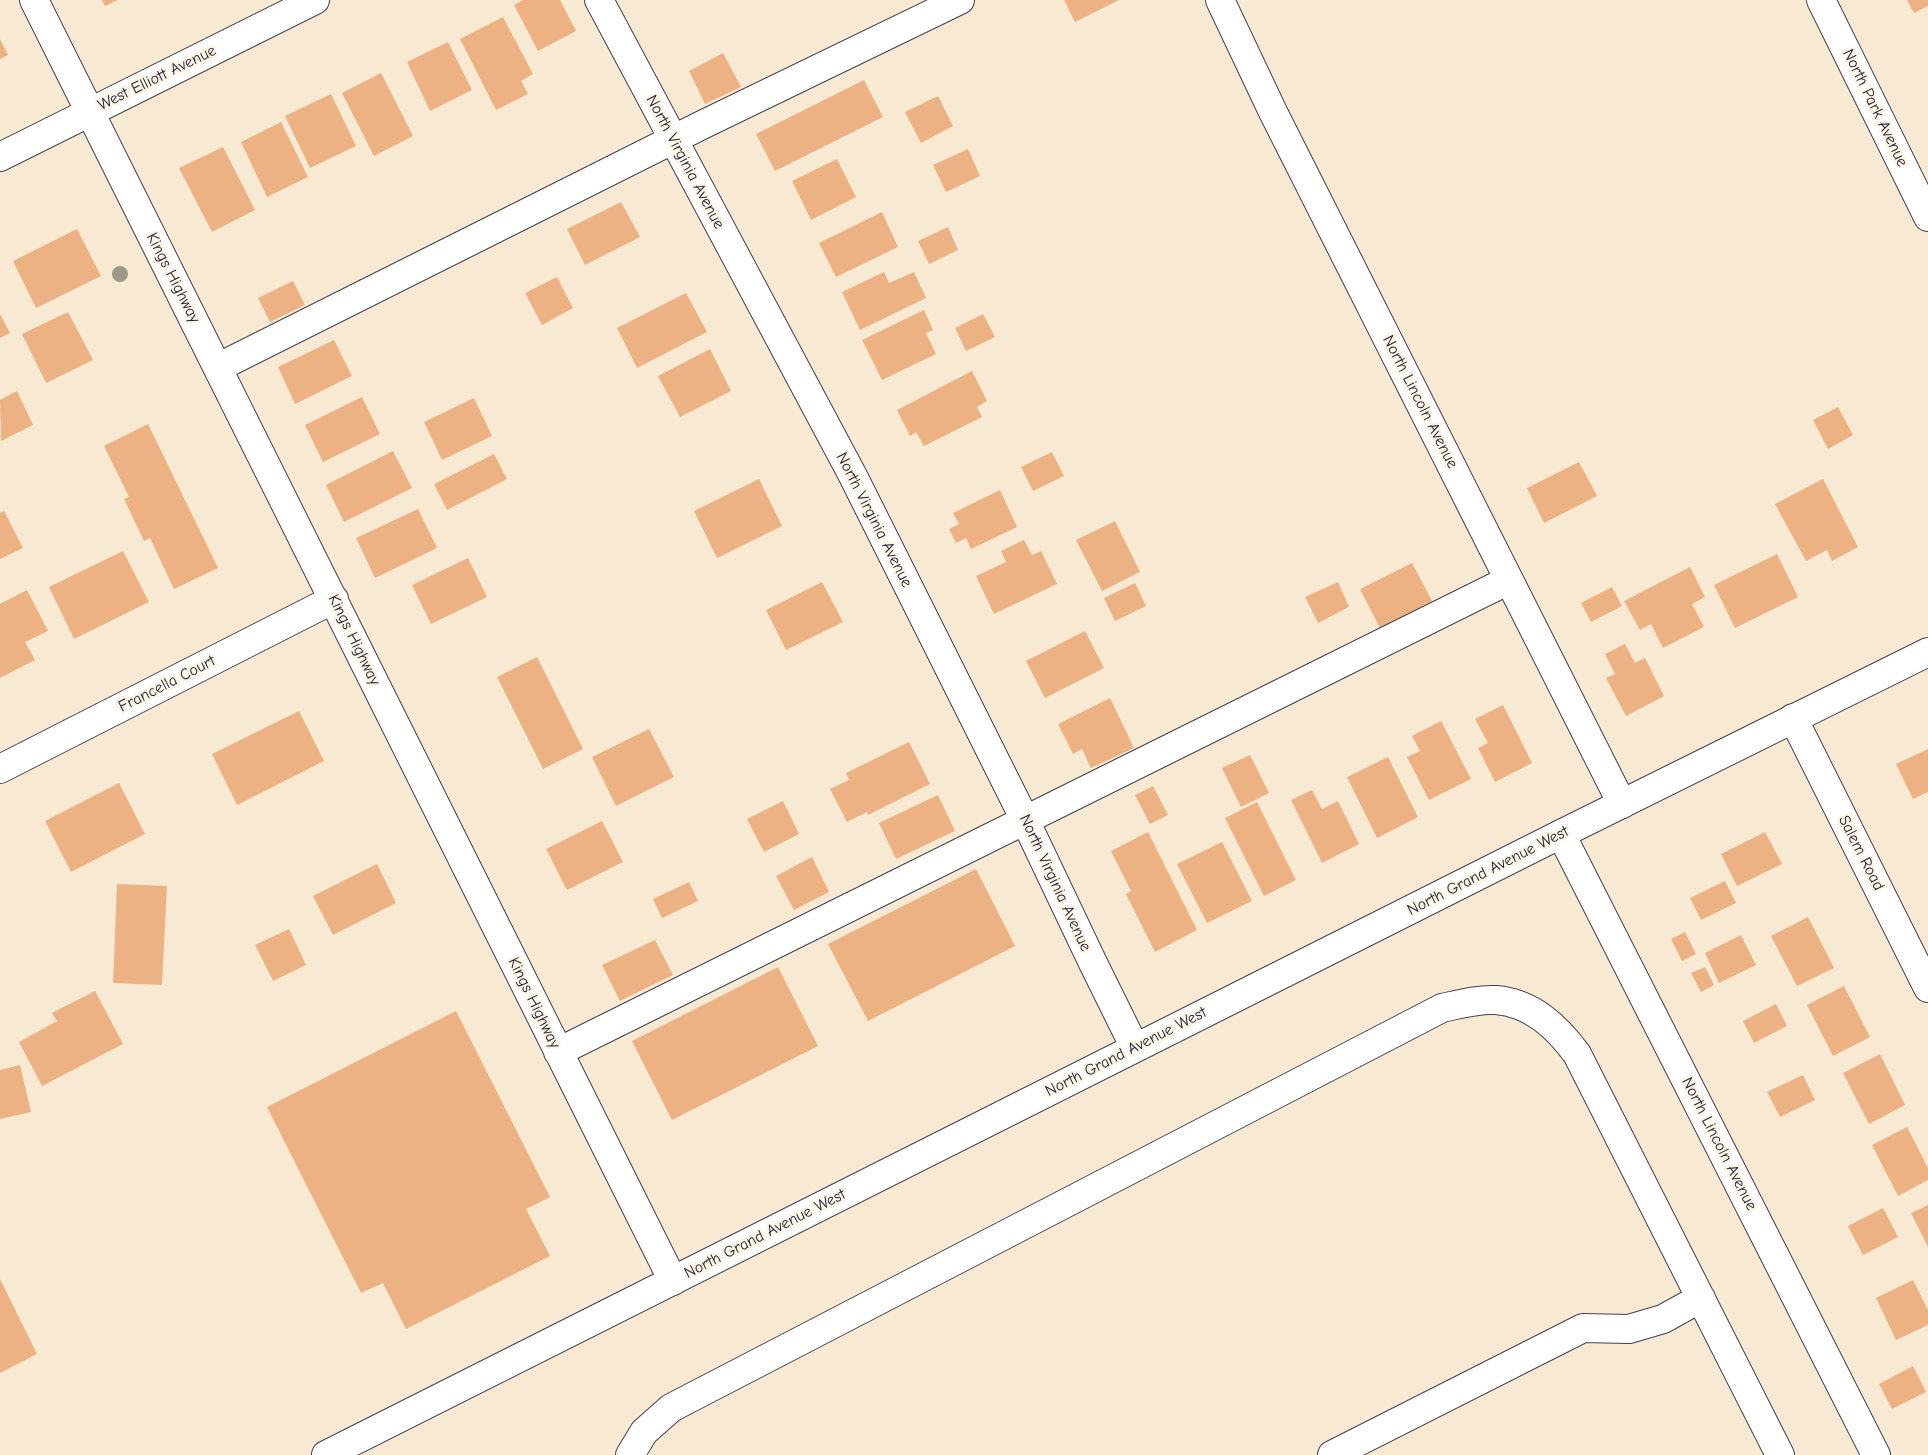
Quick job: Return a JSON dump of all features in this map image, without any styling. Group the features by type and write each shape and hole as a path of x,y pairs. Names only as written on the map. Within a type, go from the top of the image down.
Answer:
{"street":[{"name":"Kings Highway","path":"34,0 219,367 673,1281"},
{"name":"West Elliott Avenue","path":"0,157 315,0"},
{"name":"North Virginia Avenue","path":"598,0 853,476 1026,820 1135,1048"},
{"path":"219,367 674,139 960,0"},
{"name":"North Lincoln Avenue","path":"1220,0 1273,112 1622,804"},
{"name":"North Park Avenue","path":"1822,0 1928,217"},
{"path":"558,1052 1510,580"},
{"name":"Francella Court","path":"0,769 334,599"},
{"name":"North Grand Avenue West","path":"326,1455 1561,834 1928,652"},
{"name":"Salem Road","path":"1793,718 1928,988"},
{"name":"North Lincoln Avenue","path":"1561,834 1876,1455"},
{"path":"630,1455 644,1432 671,1408 1442,1008 1470,1002 1496,1000 1524,1007 1544,1018 1564,1036 1577,1054 1780,1455"},
{"path":"1332,1455 1583,1328 1629,1329 1663,1319 1701,1298"}],"building":[{"path":"102,0 118,0 105,6"},
{"path":"523,0 560,0 576,31 538,51 514,5"},
{"path":"1064,0 1119,0 1075,22"},
{"path":"1907,0 1928,0 1928,6 1914,13"},
{"path":"503,17 533,74 521,81 528,94 496,110 460,39"},
{"path":"0,39 8,55 0,59"},
{"path":"448,42 472,90 430,111 407,62"},
{"path":"723,53 741,87 705,104 689,71"},
{"path":"381,73 413,136 374,156 342,93"},
{"path":"864,80 883,117 775,171 756,134"},
{"path":"331,94 356,146 310,168 285,116"},
{"path":"938,96 953,126 921,143 905,112"},
{"path":"281,122 308,177 267,197 241,142"},
{"path":"223,147 255,210 212,232 179,168"},
{"path":"968,149 980,176 946,192 933,165"},
{"path":"837,159 856,197 811,220 792,181"},
{"path":"621,202 640,237 585,265 567,229"},
{"path":"882,212 898,247 836,277 819,243"},
{"path":"948,227 958,250 929,264 918,241"},
{"path":"77,229 101,276 36,308 13,261"},
{"path":"884,272 889,283 914,272 926,298 860,330 842,292"},
{"path":"557,277 573,308 542,325 525,293"},
{"path":"293,281 305,305 270,322 258,298"},
{"path":"686,293 707,332 637,368 617,328"},
{"path":"924,310 933,330 926,333 936,354 882,380 862,340"},
{"path":"68,312 93,360 46,383 22,334"},
{"path":"0,314 10,333 0,338"},
{"path":"983,314 995,337 966,351 955,328"},
{"path":"334,340 352,376 295,404 278,367"},
{"path":"710,349 731,391 680,417 658,376"},
{"path":"972,371 987,401 977,407 982,417 924,446 916,432 910,436 897,410"},
{"path":"17,391 33,425 1,441 0,400"},
{"path":"362,397 380,434 323,462 305,425"},
{"path":"474,398 492,436 442,460 424,422"},
{"path":"1838,407 1853,435 1828,449 1813,420"},
{"path":"148,424 218,568 174,589 150,538 144,541 124,499 129,497 104,446"},
{"path":"393,451 412,488 344,522 326,485"},
{"path":"1052,452 1064,476 1033,491 1021,467"},
{"path":"494,454 507,479 447,510 434,484"},
{"path":"1579,462 1597,496 1544,523 1527,488"},
{"path":"759,479 782,526 717,558 694,511"},
{"path":"1823,479 1858,547 1832,561 1827,550 1806,561 1775,504"},
{"path":"1000,490 1017,527 971,549 966,538 956,543 949,529 959,524 953,513"},
{"path":"418,509 437,548 375,578 356,538"},
{"path":"4,511 23,548 0,559 0,513"},
{"path":"1115,521 1140,572 1102,591 1076,540"},
{"path":"1024,540 1032,555 1041,551 1057,584 994,614 976,576 1006,562 1001,551"},
{"path":"123,551 149,602 74,639 49,587"},
{"path":"1777,554 1798,597 1735,628 1714,585"},
{"path":"468,558 487,597 431,624 412,585"},
{"path":"1412,563 1432,601 1380,628 1360,589"},
{"path":"1690,567 1705,597 1692,604 1704,627 1663,648 1651,624 1640,630 1624,601"},
{"path":"822,582 843,622 786,650 766,610"},
{"path":"1338,582 1349,607 1318,623 1305,597"},
{"path":"1135,583 1146,606 1115,621 1104,598"},
{"path":"1612,587 1622,606 1591,622 1581,603"},
{"path":"27,590 48,631 25,642 35,660 0,678 0,604"},
{"path":"1085,631 1104,668 1045,698 1026,661"},
{"path":"1625,644 1635,663 1645,658 1664,696 1626,716 1606,678 1615,674 1605,654"},
{"path":"537,657 583,749 543,769 497,677"},
{"path":"1110,698 1134,748 1091,768 1082,749 1073,754 1058,724"},
{"path":"1503,705 1532,763 1495,782 1478,748 1488,743 1475,719"},
{"path":"299,711 324,761 237,805 212,754"},
{"path":"1441,721 1471,779 1429,800 1407,757 1420,751 1412,736"},
{"path":"649,729 674,777 616,806 592,757"},
{"path":"909,742 930,784 868,815 867,812 847,822 830,789 849,780 846,773"},
{"path":"1928,749 1928,792 1913,799 1896,764"},
{"path":"1250,755 1269,793 1241,807 1222,768"},
{"path":"1388,757 1418,817 1377,838 1347,777"},
{"path":"119,783 145,834 71,872 45,821"},
{"path":"1153,786 1168,815 1150,824 1135,795"},
{"path":"1312,790 1322,809 1338,801 1359,844 1322,863 1291,800"},
{"path":"938,795 955,831 896,859 879,823"},
{"path":"783,801 799,834 764,852 747,819"},
{"path":"1257,802 1296,880 1264,896 1225,818"},
{"path":"602,821 623,862 567,890 546,849"},
{"path":"1148,832 1197,930 1155,952 1126,894 1131,891 1111,851"},
{"path":"1765,832 1782,864 1737,886 1721,854"},
{"path":"1222,842 1252,901 1207,923 1177,864"},
{"path":"812,857 829,892 794,910 776,876"},
{"path":"377,864 396,903 333,935 313,896"},
{"path":"976,869 1015,946 868,1021 828,944"},
{"path":"1725,881 1736,903 1701,920 1690,898"},
{"path":"689,882 698,901 662,918 653,899"},
{"path":"117,884 167,886 162,985 113,983"},
{"path":"1808,917 1834,968 1797,986 1771,936"},
{"path":"289,929 306,965 273,981 255,945"},
{"path":"1685,932 1696,954 1682,961 1671,939"},
{"path":"1741,935 1756,965 1719,983 1705,953"},
{"path":"655,940 673,975 620,1001 602,965"},
{"path":"778,967 818,1046 672,1120 632,1041"},
{"path":"1705,967 1714,985 1701,992 1691,973"},
{"path":"1844,986 1870,1037 1833,1056 1807,1005"},
{"path":"95,991 123,1044 42,1086 19,1042 57,1021 52,1013"},
{"path":"1776,1004 1787,1026 1754,1043 1743,1021"},
{"path":"456,1011 550,1197 526,1209 550,1256 406,1329 383,1283 361,1293 267,1107"},
{"path":"1880,1054 1905,1105 1869,1124 1843,1073"},
{"path":"20,1065 31,1112 0,1119 0,1070"},
{"path":"1803,1075 1815,1100 1780,1117 1767,1092"},
{"path":"1907,1127 1928,1168 1928,1180 1898,1196 1872,1145"},
{"path":"1928,1205 1928,1247 1911,1213"},
{"path":"1883,1208 1898,1237 1863,1255 1848,1226"},
{"path":"0,1279 37,1354 0,1373"},
{"path":"1913,1280 1928,1310 1928,1325 1896,1340 1876,1298"},
{"path":"1913,1366 1926,1392 1892,1409 1879,1384"}]}
